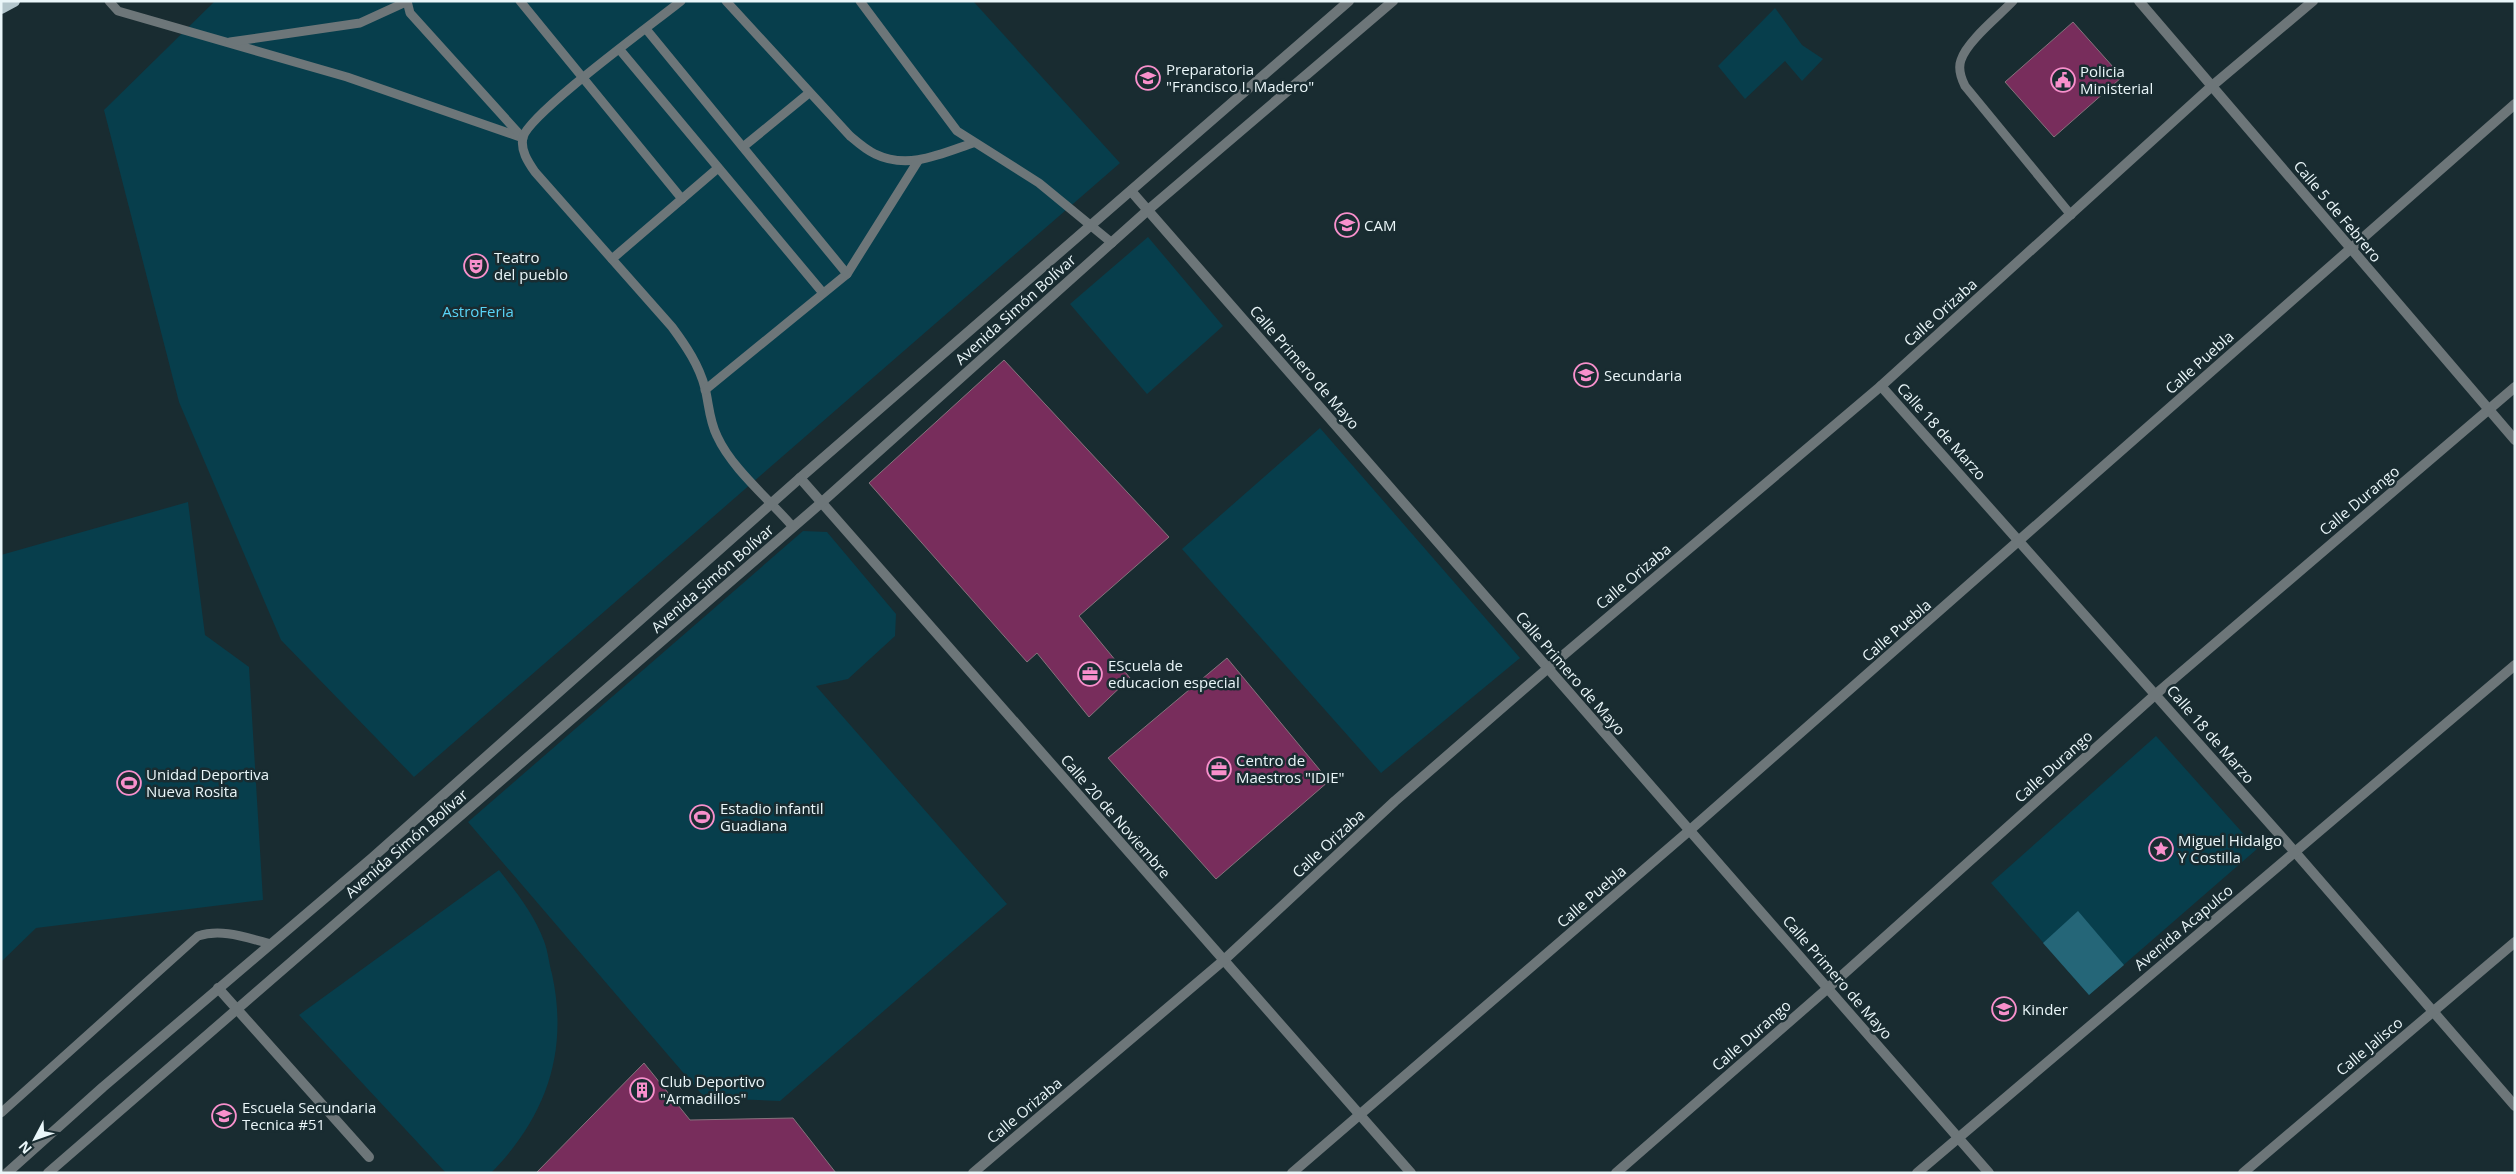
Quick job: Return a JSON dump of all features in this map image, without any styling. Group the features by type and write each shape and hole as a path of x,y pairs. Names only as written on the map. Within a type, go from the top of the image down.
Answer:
{"main road":[{"path":"1,8 14,1"}],"street":[{"name":"Avenida Simón Bolívar","path":"8,1173 218,988 372,858 800,478 1349,1"},
{"name":"Avenida Simón Bolívar","path":"48,1173 821,503 1148,210 1393,1"},
{"name":"Calle 5 de Febrero","path":"2139,1 2515,440"},
{"name":"Calle Orizaba","path":"973,1173 1224,960 1395,801 1547,669 1881,386 2072,215 2212,86 2313,1"},
{"name":"Calle Puebla","path":"1292,1173 2021,542 2349,248 2515,104"},
{"name":"Calle Primero de Mayo","path":"1131,191 1989,1173"},
{"name":"Calle 18 de Marzo","path":"1881,386 2156,694 2515,1106"},
{"name":"Calle Durango","path":"1616,1173 1828,988 2156,694 2515,387"},
{"name":"Calle 20 de Noviembre","path":"800,478 1411,1173"},
{"name":"Avenida Acapulco","path":"1918,1173 2515,665"},
{"name":"Calle Jalisco","path":"2243,1173 2515,942"},
{"path":"218,988 369,1156"}],"lane":[{"path":"109,1 118,11 346,77 523,138"},
{"path":"227,42 360,23 406,1 410,13 523,138"},
{"path":"520,1 682,199"},
{"path":"681,1 583,78 531,123 523,138 524,155 535,172 687,348 700,370 708,412 716,436 727,455 793,527"},
{"path":"726,1 850,136 874,154 896,161 918,161 973,143"},
{"path":"860,1 950,123 973,143 1031,178 1112,243"},
{"path":"2013,1 1966,50 1960,61 1960,74 1964,86 2072,215"},
{"path":"646,29 847,274"},
{"path":"620,50 823,293"},
{"path":"743,146 809,93"},
{"path":"705,390 847,274 918,161"},
{"path":"612,259 718,168"},
{"path":"1,1113 198,936 210,932 222,933 271,944"}],"green space":[{"name":"AstroFeria","path":"215,1 973,1 1120,163 414,777 281,640 179,402 104,110"},
{"path":"1775,8 1802,45 1823,59 1802,81 1785,61 1745,99 1718,66"},
{"path":"1148,237 1223,326 1147,394 1070,304"},
{"path":"1320,428 1520,658 1381,773 1182,549"},
{"name":"Unidad Deportiva Nueva Rosita","path":"188,502 205,635 249,667 263,900 36,928 1,962 1,555"},
{"name":"Estadio infantil Guadiana","path":"803,531 827,532 896,614 895,636 848,679 816,686 1007,904 780,1101 705,1098 468,822"},
{"path":"2156,736 2257,849 2089,995 1991,883"},
{"path":"499,870 530,912 545,945 557,1003 555,1056 539,1106 510,1152 491,1173 446,1173 299,1015"}],"shaded area":[{"path":"2078,911 2124,965 2089,995 2043,943"}],"building":[{"name":"Policia Ministerial","path":"2073,22 2122,77 2054,137 2005,82"},
{"path":"1004,360 1169,537 1079,616 1130,678 1089,717 1037,653 1027,662 869,483"},
{"name":"Centro de Maestros \"IDIE\"","path":"1227,658 1329,781 1216,879 1108,758"},
{"name":"Club Deportivo \"Armadillos\"","path":"644,1063 690,1120 793,1118 836,1173 536,1173"}],"place":[{"name":"Preparatoria \"Francisco I. Madero\"","path":"1148,78"},
{"name":"Policia Ministerial","path":"2063,80"},
{"name":"CAM","path":"1347,225"},
{"name":"Teatro del pueblo","path":"476,266"},
{"name":"Secundaria","path":"1586,375"},
{"name":"EScuela de educacion especial","path":"1090,674"},
{"name":"Centro de Maestros \"IDIE\"","path":"1219,769"},
{"name":"Unidad Deportiva Nueva Rosita","path":"129,783"},
{"name":"Estadio infantil Guadiana","path":"702,817"},
{"name":"Miguel Hidalgo Y Costilla","path":"2161,849"},
{"name":"Kinder","path":"2004,1009"},
{"name":"Club Deportivo \"Armadillos\"","path":"642,1090"},
{"name":"Escuela Secundaria Tecnica #51","path":"224,1116"}]}
